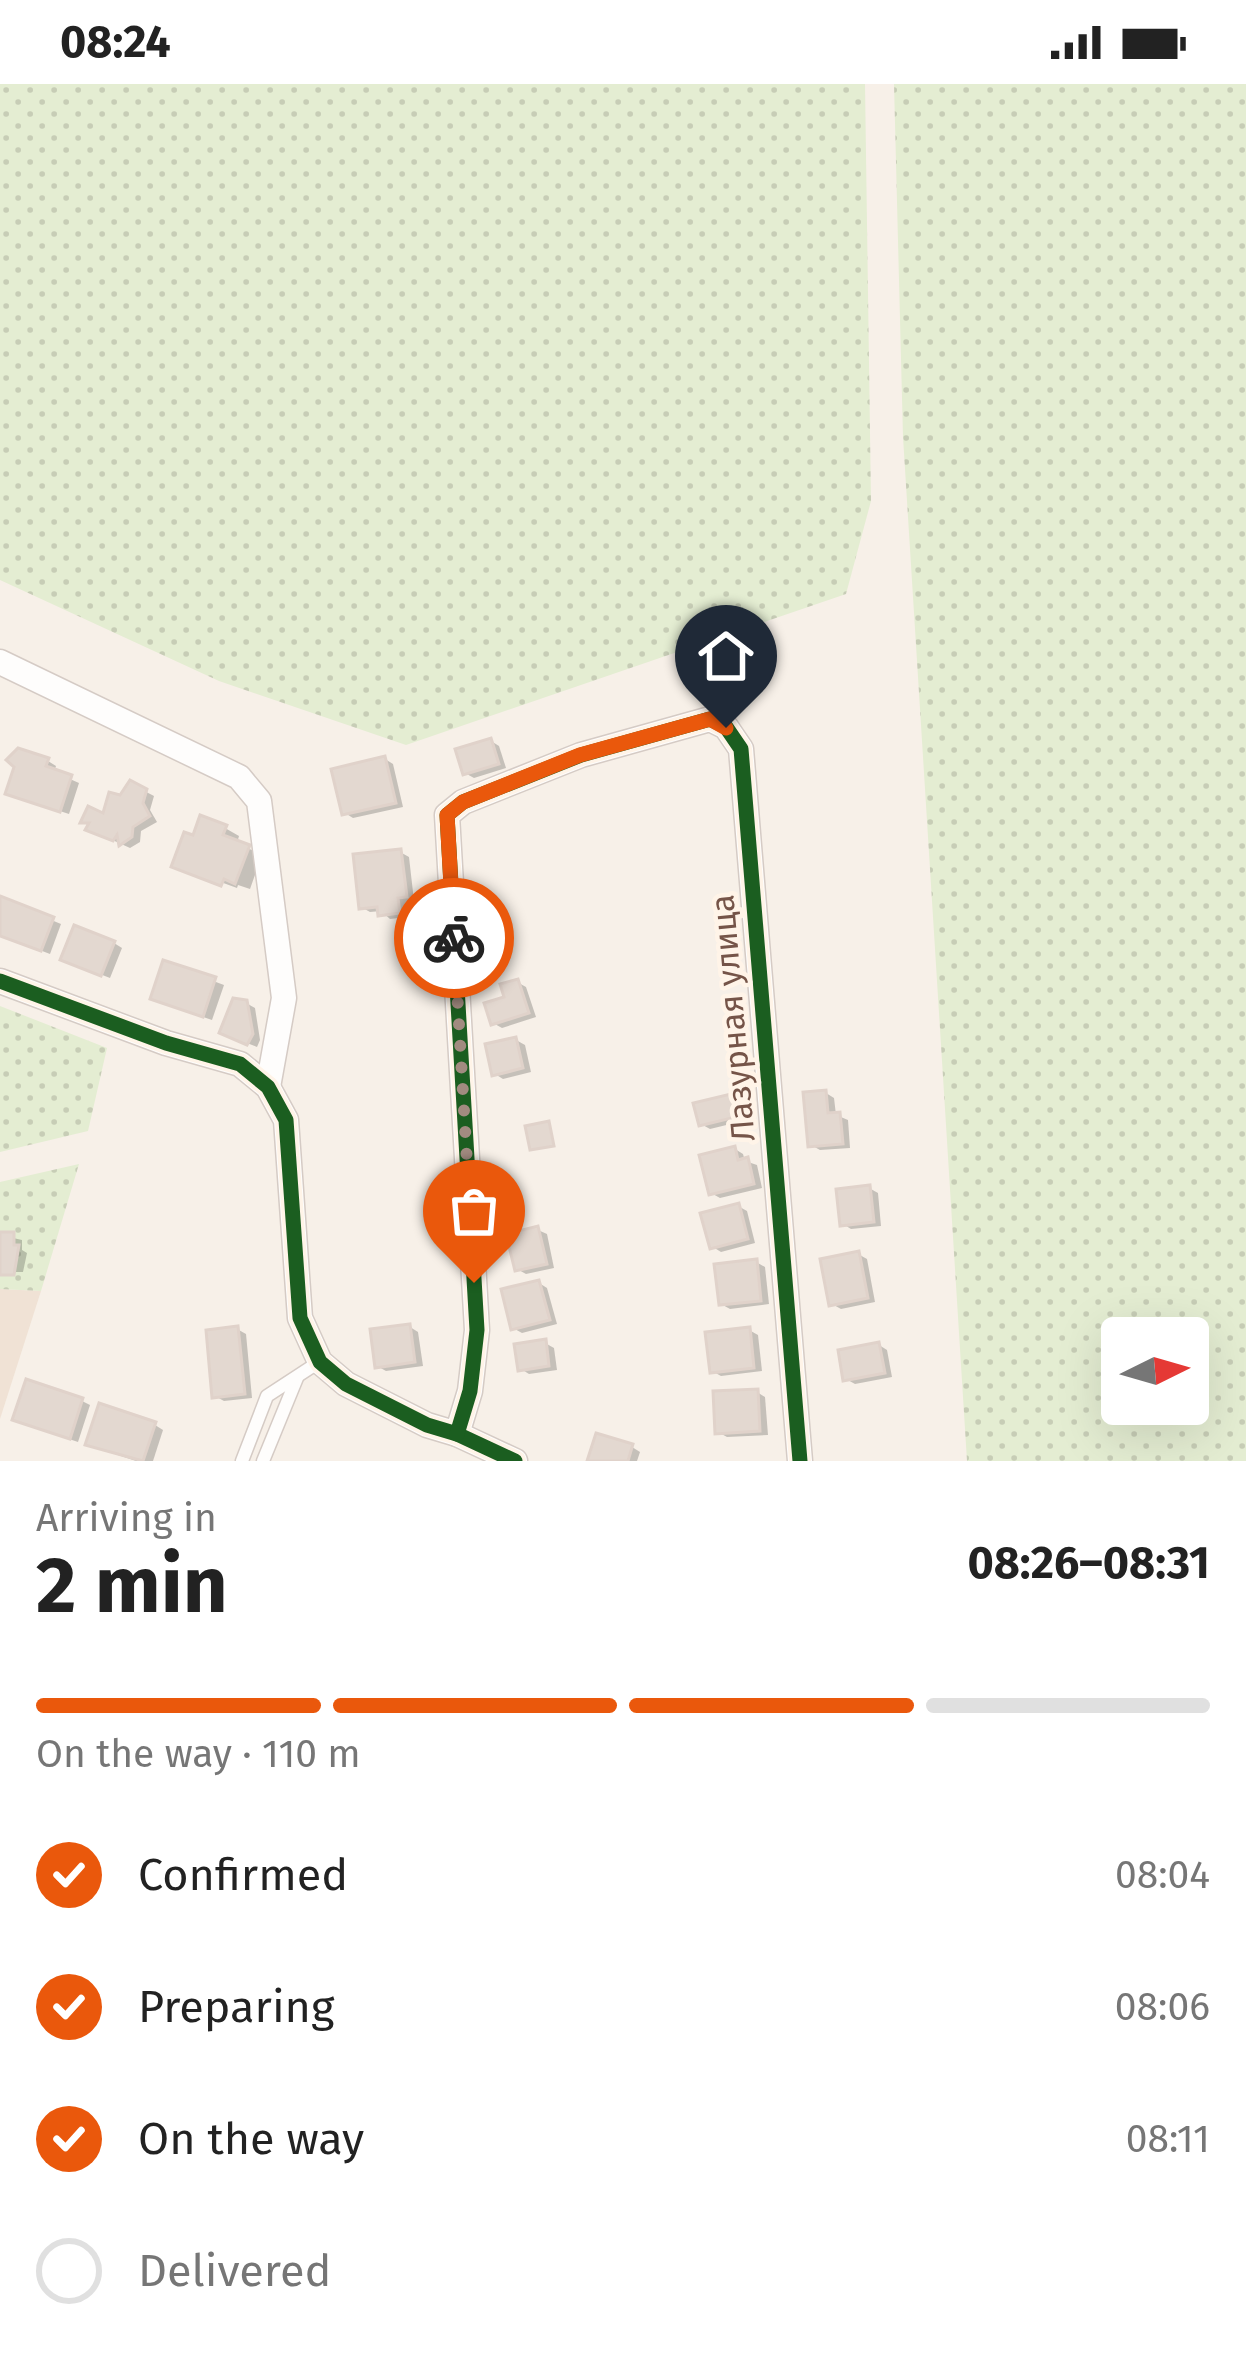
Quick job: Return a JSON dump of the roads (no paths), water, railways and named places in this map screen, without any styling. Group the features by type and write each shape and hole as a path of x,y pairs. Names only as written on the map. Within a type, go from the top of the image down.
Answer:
{"street":[{"path":"0,662 238,777 260,801 284,998 268,1087"},
{"name":"Лазурная улица","path":"458,1434 470,1391 477,1330 447,815 463,802 580,755 710,719 726,728 741,749 800,1461"},
{"path":"0,981 166,1043 240,1064 268,1087 286,1120 300,1318 320,1362 346,1384 427,1425 515,1461"}],"lane":[{"path":"242,1461 266,1396 320,1362"},
{"path":"263,1461 297,1377"}]}
